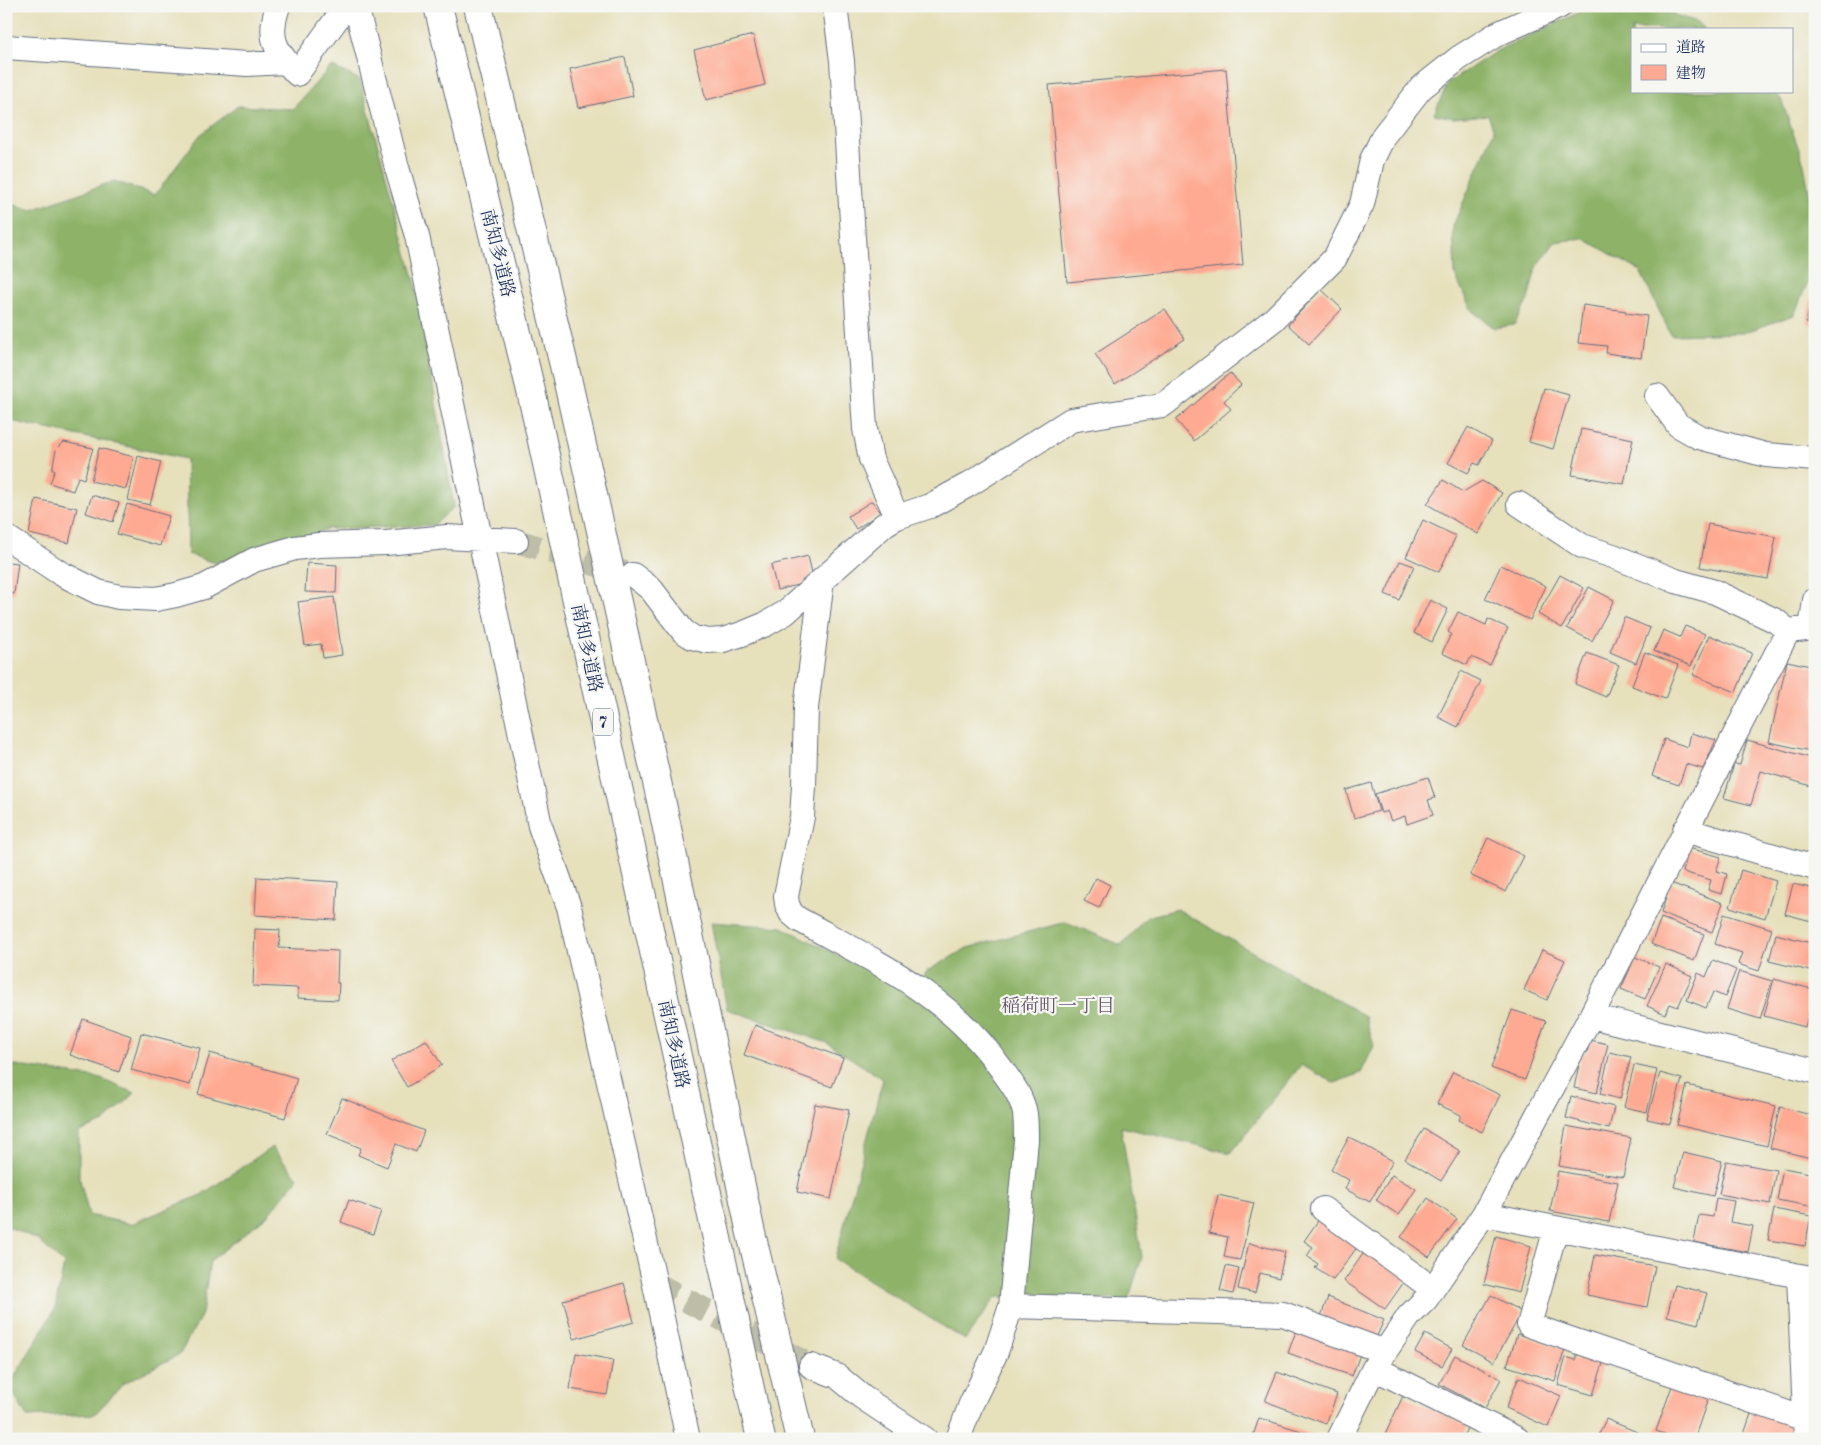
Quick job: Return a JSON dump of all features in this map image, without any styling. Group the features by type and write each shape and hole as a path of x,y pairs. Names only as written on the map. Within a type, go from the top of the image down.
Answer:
{"highway":[{"name":"南知多道路","path":"438,6 531,391 762,1439"},
{"name":"南知多道路","path":"478,6 567,378 665,819 750,1229 800,1439"}],"street":[{"path":"278,6 273,22 274,41 286,62 298,74 346,6"},
{"path":"356,6 396,164 417,236 540,826 569,907 652,1271 688,1439"},
{"path":"834,6 842,61 866,428 871,459 897,517"},
{"path":"633,575 651,588 683,631 692,637 707,641 723,640 742,634 786,613 885,524 897,517 930,506 968,485 1071,420 1164,405 1273,320 1335,258 1362,204 1372,160 1384,134 1420,88 1459,58 1497,34 1560,6"},
{"path":"6,47 246,64 286,62"},
{"path":"1657,396 1678,425 1699,437 1766,455 1815,459"},
{"path":"1519,504 1582,546 1676,581 1715,592 1776,621 1788,631 1813,628 1815,600"},
{"path":"6,538 60,573 98,592 156,599 176,596 204,587 254,560 295,548 319,545 386,543 448,537 516,541"},
{"path":"822,580 806,708 802,816 788,885 787,904 791,913 798,919 890,969 932,996 984,1044 1015,1088 1025,1113 1026,1140 1011,1306 996,1352 971,1404 958,1439"},
{"path":"1339,1439 1380,1360 1409,1316 1426,1299 1484,1214 1591,1016 1788,631"},
{"path":"1685,830 1815,868"},
{"path":"1591,1016 1815,1071"},
{"path":"1323,1209 1433,1289"},
{"path":"1484,1214 1556,1228 1807,1278 1805,1429 1529,1325 1556,1228"},
{"path":"1011,1306 1283,1314 1380,1360 1517,1439"},
{"path":"811,1366 837,1376 862,1396 924,1439"}],"green space":[{"path":"1593,6 1645,6 1698,22 1704,28 1631,28 1631,92 1774,92 1781,99 1804,164 1815,226 1815,252 1811,274 1794,315 1743,333 1671,335 1640,271 1583,238 1555,242 1536,268 1528,300 1514,325 1494,328 1471,310 1455,275 1453,226 1494,131 1488,115 1454,118 1434,114 1448,83 1498,50"},
{"path":"331,66 360,80 415,282 454,507 434,525 328,529 215,563 188,554 186,459 6,420 6,202 32,210 114,181 155,195 200,135 238,106 293,109"},
{"path":"1177,909 1365,1016 1374,1046 1361,1073 1335,1083 1301,1065 1231,1153 1121,1127 1142,1257 1128,1300 996,1297 965,1340 835,1259 883,1079 827,1043 727,1009 711,922 782,927 915,993 927,971 967,948 1066,922 1121,945 1147,917"},
{"path":"6,1064 98,1078 135,1093 104,1122 79,1132 79,1176 89,1215 131,1224 201,1195 272,1147 298,1178 268,1215 210,1261 202,1314 180,1354 124,1383 95,1414 27,1417 9,1386 55,1309 64,1264 37,1239 6,1226"}],"building":[{"path":"753,35 765,85 706,100 694,50"},
{"path":"625,57 633,96 578,108 570,69"},
{"path":"1226,69 1243,265 1067,282 1049,85"},
{"path":"1321,289 1342,309 1309,344 1288,325"},
{"path":"1813,291 1815,292 1815,325 1806,323"},
{"path":"1583,305 1647,316 1641,358 1606,353 1607,346 1578,343"},
{"path":"1165,309 1185,339 1115,384 1095,354"},
{"path":"1230,373 1241,385 1224,401 1231,409 1194,441 1176,420"},
{"path":"1544,388 1569,395 1553,449 1529,442"},
{"path":"1468,427 1492,441 1479,465 1474,463 1468,473 1448,463"},
{"path":"1581,429 1633,439 1624,484 1572,475"},
{"path":"64,442 93,448 84,479 78,477 73,491 50,483 55,470 52,470 56,450"},
{"path":"99,448 134,457 126,489 91,481"},
{"path":"138,456 161,462 150,505 128,500"},
{"path":"1443,480 1463,492 1482,481 1502,493 1478,534 1427,504"},
{"path":"92,495 119,503 113,522 86,513"},
{"path":"36,499 77,508 69,543 29,534"},
{"path":"872,501 880,513 856,529 848,516"},
{"path":"127,504 169,516 160,546 117,534"},
{"path":"1423,520 1456,536 1439,572 1406,557"},
{"path":"1708,524 1776,537 1768,579 1700,567"},
{"path":"808,556 814,581 777,590 771,565"},
{"path":"1400,561 1414,566 1399,600 1385,594"},
{"path":"6,562 18,563 14,594 6,593"},
{"path":"307,563 337,565 336,593 305,592"},
{"path":"1501,565 1546,586 1530,620 1485,599"},
{"path":"1560,575 1584,588 1562,628 1538,614"},
{"path":"1589,587 1614,600 1592,641 1567,628"},
{"path":"334,597 342,655 323,658 321,644 305,646 298,602"},
{"path":"1430,600 1448,609 1432,642 1414,633"},
{"path":"1458,612 1486,625 1488,619 1508,628 1490,665 1471,657 1467,665 1442,653 1451,634 1448,632"},
{"path":"1624,617 1650,628 1636,663 1610,652"},
{"path":"1685,626 1705,634 1691,666 1654,651 1663,630 1680,637"},
{"path":"1709,635 1752,653 1736,692 1693,675"},
{"path":"1645,652 1678,665 1665,699 1632,686"},
{"path":"1587,653 1619,665 1606,697 1575,684"},
{"path":"1787,661 1815,667 1815,752 1769,742"},
{"path":"1461,671 1481,681 1458,727 1438,717"},
{"path":"1691,733 1716,740 1703,769 1686,764 1679,785 1652,776 1664,739 1688,747"},
{"path":"1747,740 1815,759 1815,772 1811,786 1761,771 1751,805 1724,798 1734,764 1740,765"},
{"path":"1428,777 1435,798 1428,800 1433,815 1407,824 1405,816 1391,821 1387,811 1381,813 1375,794"},
{"path":"1371,783 1379,811 1354,818 1346,790"},
{"path":"1488,838 1524,856 1506,892 1470,875"},
{"path":"1689,848 1721,857 1716,871 1727,874 1722,894 1708,890 1711,880 1683,872"},
{"path":"1741,870 1776,881 1765,918 1730,907"},
{"path":"257,877 338,882 336,920 255,915"},
{"path":"1096,878 1110,885 1099,908 1084,901"},
{"path":"1671,883 1723,903 1712,932 1661,913"},
{"path":"1793,884 1815,889 1815,922 1785,914"},
{"path":"1724,914 1772,929 1759,971 1738,964 1742,953 1715,944"},
{"path":"1661,918 1704,934 1694,961 1651,944"},
{"path":"255,929 280,930 279,948 338,951 338,1000 298,998 298,988 253,986"},
{"path":"1776,934 1815,944 1815,953 1810,971 1769,961"},
{"path":"1542,950 1565,960 1547,1000 1524,990"},
{"path":"1635,957 1659,967 1645,999 1621,989"},
{"path":"1713,960 1736,970 1725,997 1713,992 1706,1008 1687,1000 1698,973 1706,977"},
{"path":"1666,964 1692,976 1678,1007 1670,1004 1665,1014 1647,1006"},
{"path":"1739,971 1772,981 1760,1019 1727,1009"},
{"path":"1774,979 1815,990 1805,1027 1764,1016"},
{"path":"1512,1010 1546,1021 1525,1080 1491,1068"},
{"path":"83,1019 131,1036 119,1072 70,1055"},
{"path":"755,1025 843,1058 832,1087 744,1055"},
{"path":"141,1033 200,1048 190,1085 131,1070"},
{"path":"426,1040 442,1065 407,1087 391,1061"},
{"path":"1590,1040 1608,1044 1597,1093 1574,1088 1582,1051 1587,1053"},
{"path":"1610,1052 1631,1057 1620,1099 1600,1094"},
{"path":"210,1053 297,1078 285,1118 198,1094"},
{"path":"1634,1065 1657,1070 1647,1112 1624,1107"},
{"path":"1453,1072 1500,1095 1482,1132 1459,1120 1461,1115 1437,1104"},
{"path":"1660,1073 1682,1079 1670,1124 1647,1119"},
{"path":"1687,1085 1776,1106 1767,1146 1677,1125"},
{"path":"1571,1096 1614,1107 1609,1129 1566,1118"},
{"path":"342,1098 424,1131 416,1152 396,1144 387,1167 358,1155 361,1148 327,1134"},
{"path":"815,1104 849,1110 831,1199 797,1192"},
{"path":"1780,1107 1815,1116 1815,1159 1770,1148"},
{"path":"1566,1126 1631,1138 1623,1177 1559,1166"},
{"path":"1424,1129 1460,1151 1441,1181 1405,1159"},
{"path":"1349,1137 1393,1161 1370,1202 1345,1189 1349,1180 1331,1170"},
{"path":"1683,1152 1722,1161 1713,1196 1674,1187"},
{"path":"1726,1161 1776,1170 1770,1204 1719,1194"},
{"path":"1783,1168 1815,1174 1815,1207 1777,1200"},
{"path":"1558,1171 1618,1182 1609,1222 1550,1211"},
{"path":"1392,1175 1416,1189 1399,1215 1376,1200"},
{"path":"1218,1195 1254,1203 1240,1260 1224,1257 1228,1237 1209,1233"},
{"path":"1428,1198 1457,1219 1429,1257 1401,1237"},
{"path":"1716,1198 1734,1201 1730,1222 1753,1226 1748,1252 1694,1242 1699,1215 1713,1217"},
{"path":"349,1200 381,1211 373,1234 341,1222"},
{"path":"1774,1209 1811,1216 1805,1246 1768,1240"},
{"path":"1322,1215 1361,1242 1333,1280 1315,1268 1318,1264 1307,1256 1313,1247 1304,1241"},
{"path":"1496,1236 1531,1246 1519,1293 1484,1284"},
{"path":"1249,1243 1285,1252 1279,1278 1260,1273 1255,1293 1238,1289"},
{"path":"1365,1251 1406,1279 1385,1309 1344,1281"},
{"path":"1595,1255 1655,1266 1647,1307 1587,1295"},
{"path":"1226,1266 1239,1269 1233,1294 1220,1291"},
{"path":"624,1283 634,1322 574,1339 563,1300"},
{"path":"1675,1285 1707,1293 1698,1324 1667,1316"},
{"path":"1491,1295 1522,1312 1494,1362 1463,1345"},
{"path":"1328,1297 1384,1320 1376,1338 1321,1316"},
{"path":"1298,1326 1362,1349 1352,1376 1288,1353"},
{"path":"1425,1334 1452,1349 1442,1366 1415,1352"},
{"path":"1517,1334 1565,1349 1555,1381 1507,1366"},
{"path":"1578,1352 1604,1360 1593,1395 1558,1385 1566,1357 1576,1360"},
{"path":"576,1353 613,1360 607,1395 570,1389"},
{"path":"1455,1355 1501,1379 1485,1408 1439,1384"},
{"path":"1277,1372 1337,1394 1326,1424 1265,1401"},
{"path":"1519,1377 1561,1396 1548,1427 1506,1408"},
{"path":"1672,1386 1708,1399 1694,1439 1679,1439 1656,1431"},
{"path":"1403,1396 1468,1426 1462,1439 1383,1439"},
{"path":"1752,1411 1797,1427 1793,1439 1748,1439 1743,1437"},
{"path":"1259,1418 1324,1438 1252,1439"},
{"path":"1606,1419 1644,1435 1643,1439 1597,1439"}],"tunnel":[{"path":"516,541 625,573"},
{"path":"654,1283 811,1366"}],"district":[{"name":"稲荷町一丁目","path":"1058,1005"}]}
